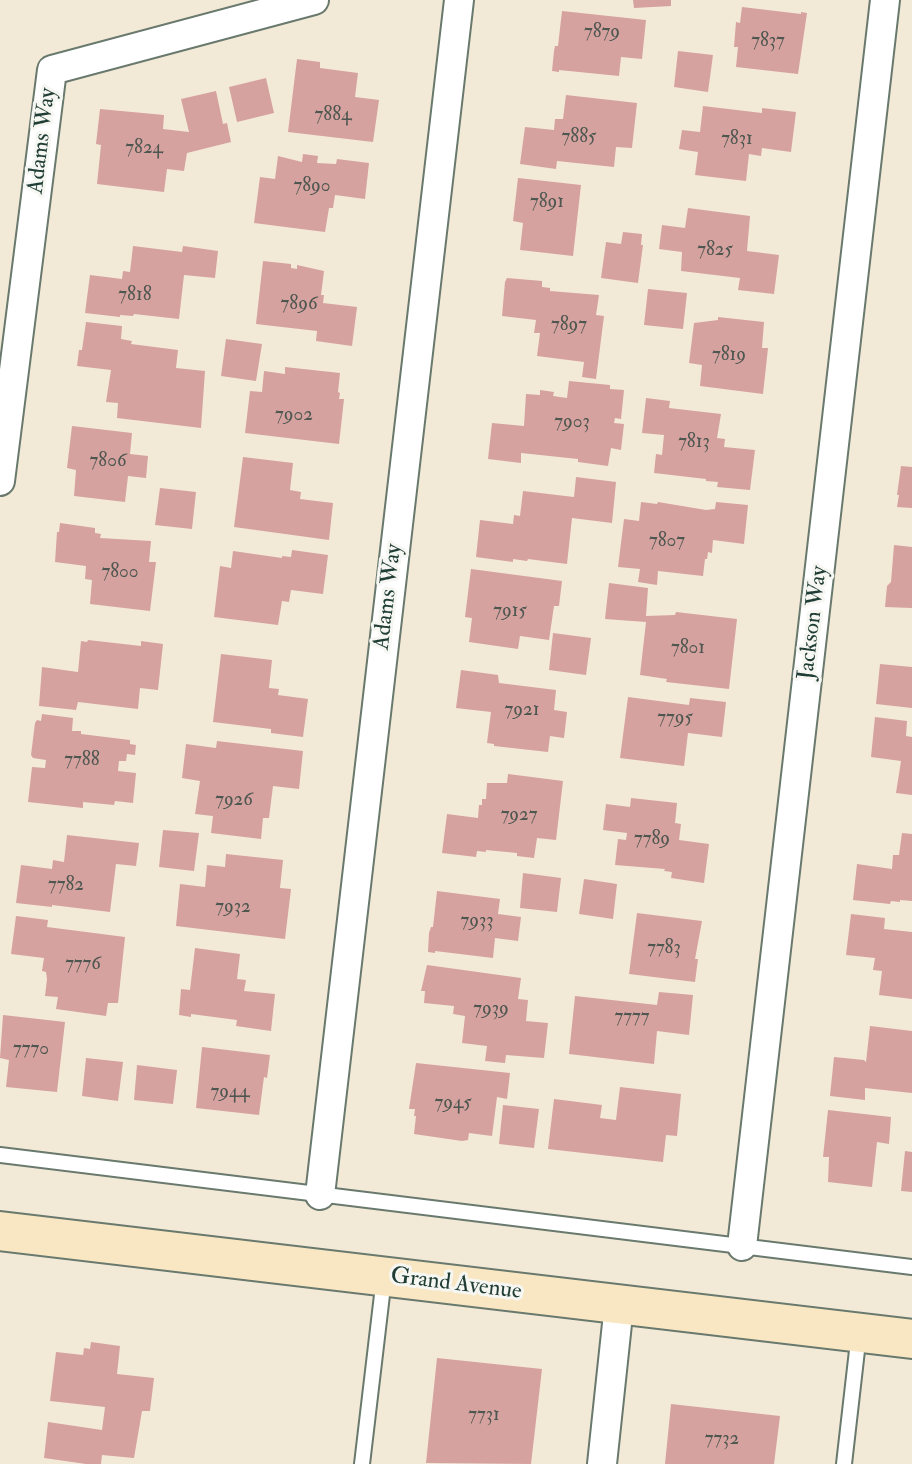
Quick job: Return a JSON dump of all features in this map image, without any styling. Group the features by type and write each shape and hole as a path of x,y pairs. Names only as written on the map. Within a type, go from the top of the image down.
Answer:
{"street":[{"name":"Adams Way","path":"0,481 52,70 314,0"},
{"name":"Adams Way","path":"320,1195 459,0"},
{"name":"Jackson Way","path":"742,1246 885,0"},
{"name":"Grand Avenue","path":"0,1231 912,1339"},
{"path":"602,1464 620,1305"}],"lane":[{"path":"0,1155 912,1267"},
{"path":"362,1464 384,1276"},
{"path":"844,1464 859,1332"}],"building":[{"path":"633,0 671,0 671,6 634,8"},
{"path":"742,7 807,13 798,74 736,67 736,22 740,23"},
{"path":"562,11 646,20 642,59 621,57 619,76 552,71"},
{"path":"678,51 713,55 708,92 674,87"},
{"path":"297,59 320,62 320,68 358,73 355,97 379,100 373,142 288,132"},
{"path":"266,78 274,113 237,122 229,87"},
{"path":"216,91 223,124 227,123 231,142 187,153 184,171 167,169 164,192 97,184 101,145 96,144 100,109 164,115 163,129 189,132 181,99"},
{"path":"566,95 637,103 632,148 616,147 614,167 557,161 556,169 520,164 525,127 554,130 555,119 563,119"},
{"path":"703,106 762,113 762,108 796,112 791,152 762,148 761,156 749,154 746,181 695,175 698,152 679,149 682,130 700,132"},
{"path":"303,154 318,156 317,163 336,164 337,159 369,163 365,199 335,195 333,208 329,208 325,232 254,223 260,177 275,179 278,156 302,162"},
{"path":"518,178 581,185 573,256 520,250 523,223 513,221"},
{"path":"688,208 750,216 747,251 779,255 774,294 738,290 740,278 681,271 682,252 659,249 662,225 685,228"},
{"path":"623,232 642,234 638,283 601,278 606,242 621,244"},
{"path":"133,246 182,252 183,246 218,251 215,278 184,275 179,319 134,314 120,317 85,313 90,275 122,279 123,271 130,272"},
{"path":"263,261 291,264 291,268 297,269 297,265 324,271 321,295 324,295 323,303 357,307 352,346 316,341 317,331 256,324"},
{"path":"507,278 542,281 542,287 550,288 550,291 599,295 596,315 604,316 596,379 582,377 584,362 537,356 540,333 534,333 536,320 502,316"},
{"path":"648,289 687,293 683,329 644,325"},
{"path":"718,317 764,322 762,348 768,348 763,394 700,386 702,365 689,363 694,323 718,320"},
{"path":"86,322 122,326 121,339 132,341 131,344 178,350 176,368 205,371 201,428 117,418 118,403 106,402 111,370 77,366"},
{"path":"226,339 262,344 256,381 221,376"},
{"path":"285,367 340,373 339,399 344,399 339,444 245,433 250,391 262,392 264,371 285,374"},
{"path":"569,381 610,385 610,389 624,390 621,419 615,418 614,423 624,424 621,450 611,448 608,466 578,462 578,459 521,453 521,463 488,459 492,423 524,426 526,394 540,395 540,390 567,398"},
{"path":"646,398 670,401 669,408 721,414 717,438 725,439 724,447 755,450 750,490 717,487 718,482 706,479 654,473 656,454 662,455 664,435 642,433"},
{"path":"72,426 132,433 130,454 148,456 146,478 128,476 125,502 74,496 76,470 67,468"},
{"path":"243,457 293,463 290,490 301,492 300,499 333,503 329,540 234,527"},
{"path":"901,466 912,467 912,508 897,507"},
{"path":"576,477 616,482 612,523 572,518 567,564 528,559 513,559 513,562 476,557 480,520 513,524 514,515 520,516 523,491 574,497"},
{"path":"160,488 196,492 192,529 155,525"},
{"path":"641,502 706,510 715,509 716,502 748,505 744,544 713,540 712,553 708,552 705,559 703,576 658,571 657,585 638,582 640,569 618,567 624,519 639,521"},
{"path":"60,523 95,528 95,533 101,534 100,538 151,541 149,562 156,562 150,611 90,604 92,580 85,579 86,566 55,562"},
{"path":"894,545 912,547 912,608 885,607 887,586 891,582"},
{"path":"292,550 328,555 323,594 291,590 289,602 282,601 278,625 214,617 220,566 231,568 233,551 282,558 291,557"},
{"path":"471,569 562,581 559,606 554,606 549,640 520,636 518,649 469,642 472,618 465,617"},
{"path":"609,583 648,588 646,616 675,615 676,612 737,619 729,689 666,682 667,679 640,675 646,622 605,619"},
{"path":"553,633 591,638 586,675 549,670"},
{"path":"81,641 141,646 141,641 163,644 158,690 140,688 138,709 78,702 76,710 39,706 42,667 78,672"},
{"path":"221,654 272,660 269,688 279,689 278,695 308,699 303,737 271,733 271,729 213,722"},
{"path":"880,664 912,667 912,708 876,704"},
{"path":"461,670 498,675 499,683 556,690 554,710 567,712 564,738 550,736 548,752 487,743 491,712 456,708"},
{"path":"628,697 689,705 690,698 726,702 722,737 688,733 684,766 620,758"},
{"path":"42,714 73,718 72,731 81,731 81,734 130,740 130,744 136,745 135,755 127,754 126,761 119,761 118,771 136,773 133,803 115,801 114,805 83,802 83,808 28,802 32,767 45,768 46,760 33,758 31,755 35,723 37,720 41,721"},
{"path":"875,717 907,721 906,736 912,737 912,795 896,793 901,761 871,757"},
{"path":"217,741 303,751 299,789 273,786 269,818 263,818 261,839 211,833 213,816 195,814 200,781 182,778 186,744 216,748"},
{"path":"508,774 563,781 556,840 537,838 534,858 517,856 517,853 486,850 477,851 476,857 442,853 447,814 478,818 479,805 482,805 482,799 486,799 487,783 507,783"},
{"path":"631,798 677,803 675,823 681,824 679,840 709,844 704,883 671,878 672,872 664,871 665,869 615,865 618,839 626,840 627,833 603,830 606,804 630,807"},
{"path":"163,830 199,833 194,871 159,867"},
{"path":"902,833 912,834 912,901 891,901 890,904 853,900 857,864 892,869 893,855 899,855"},
{"path":"67,835 139,843 136,866 116,864 110,912 16,903 21,865 52,869 53,860 64,862"},
{"path":"226,854 283,860 280,888 291,889 285,939 176,926 180,884 205,887 207,865 225,867"},
{"path":"523,873 561,878 557,912 520,908"},
{"path":"584,879 617,884 613,919 579,914"},
{"path":"437,891 500,899 498,914 521,917 518,941 495,938 493,958 428,952"},
{"path":"637,913 702,921 695,959 698,959 695,982 629,974"},
{"path":"851,914 885,918 884,929 912,932 912,999 879,995 882,971 873,970 875,958 846,955"},
{"path":"16,916 48,920 47,927 125,937 118,1003 108,1003 106,1016 56,1009 58,997 45,996 47,979 46,972 42,971 44,958 11,954"},
{"path":"195,948 240,954 237,979 246,980 244,991 275,994 271,1031 236,1026 237,1020 179,1015 181,989 190,990"},
{"path":"427,965 521,978 518,999 528,1000 526,1021 548,1023 544,1058 506,1055 505,1063 485,1061 487,1046 462,1043 465,1016 453,1014 454,1006 424,1003 425,991 421,991"},
{"path":"659,992 693,995 689,1035 657,1031 654,1064 569,1054 575,996 657,1005"},
{"path":"3,1015 65,1022 57,1092 6,1087 9,1060 0,1058"},
{"path":"870,1026 912,1031 912,1093 865,1088 865,1100 830,1096 834,1057 866,1062"},
{"path":"202,1047 270,1055 259,1115 196,1108"},
{"path":"86,1058 123,1062 118,1101 82,1096"},
{"path":"416,1063 510,1073 507,1099 497,1097 492,1136 469,1133 468,1140 462,1141 414,1134 415,1109 409,1109"},
{"path":"137,1065 177,1070 173,1104 134,1100"},
{"path":"620,1087 681,1094 677,1136 666,1135 663,1162 548,1149 554,1099 602,1105 600,1118 616,1120"},
{"path":"503,1105 539,1109 534,1148 499,1144"},
{"path":"828,1110 891,1117 889,1144 877,1142 872,1187 828,1182 829,1157 823,1157"},
{"path":"905,1151 912,1152 912,1192 901,1191"},
{"path":"91,1342 120,1346 117,1374 154,1378 150,1411 142,1411 134,1458 102,1455 101,1464 86,1464 44,1458 48,1422 102,1430 105,1407 50,1401 56,1352 83,1355 84,1348 90,1349"},
{"path":"437,1358 542,1369 531,1464 426,1463"},
{"path":"671,1404 780,1416 774,1464 665,1464"}]}
